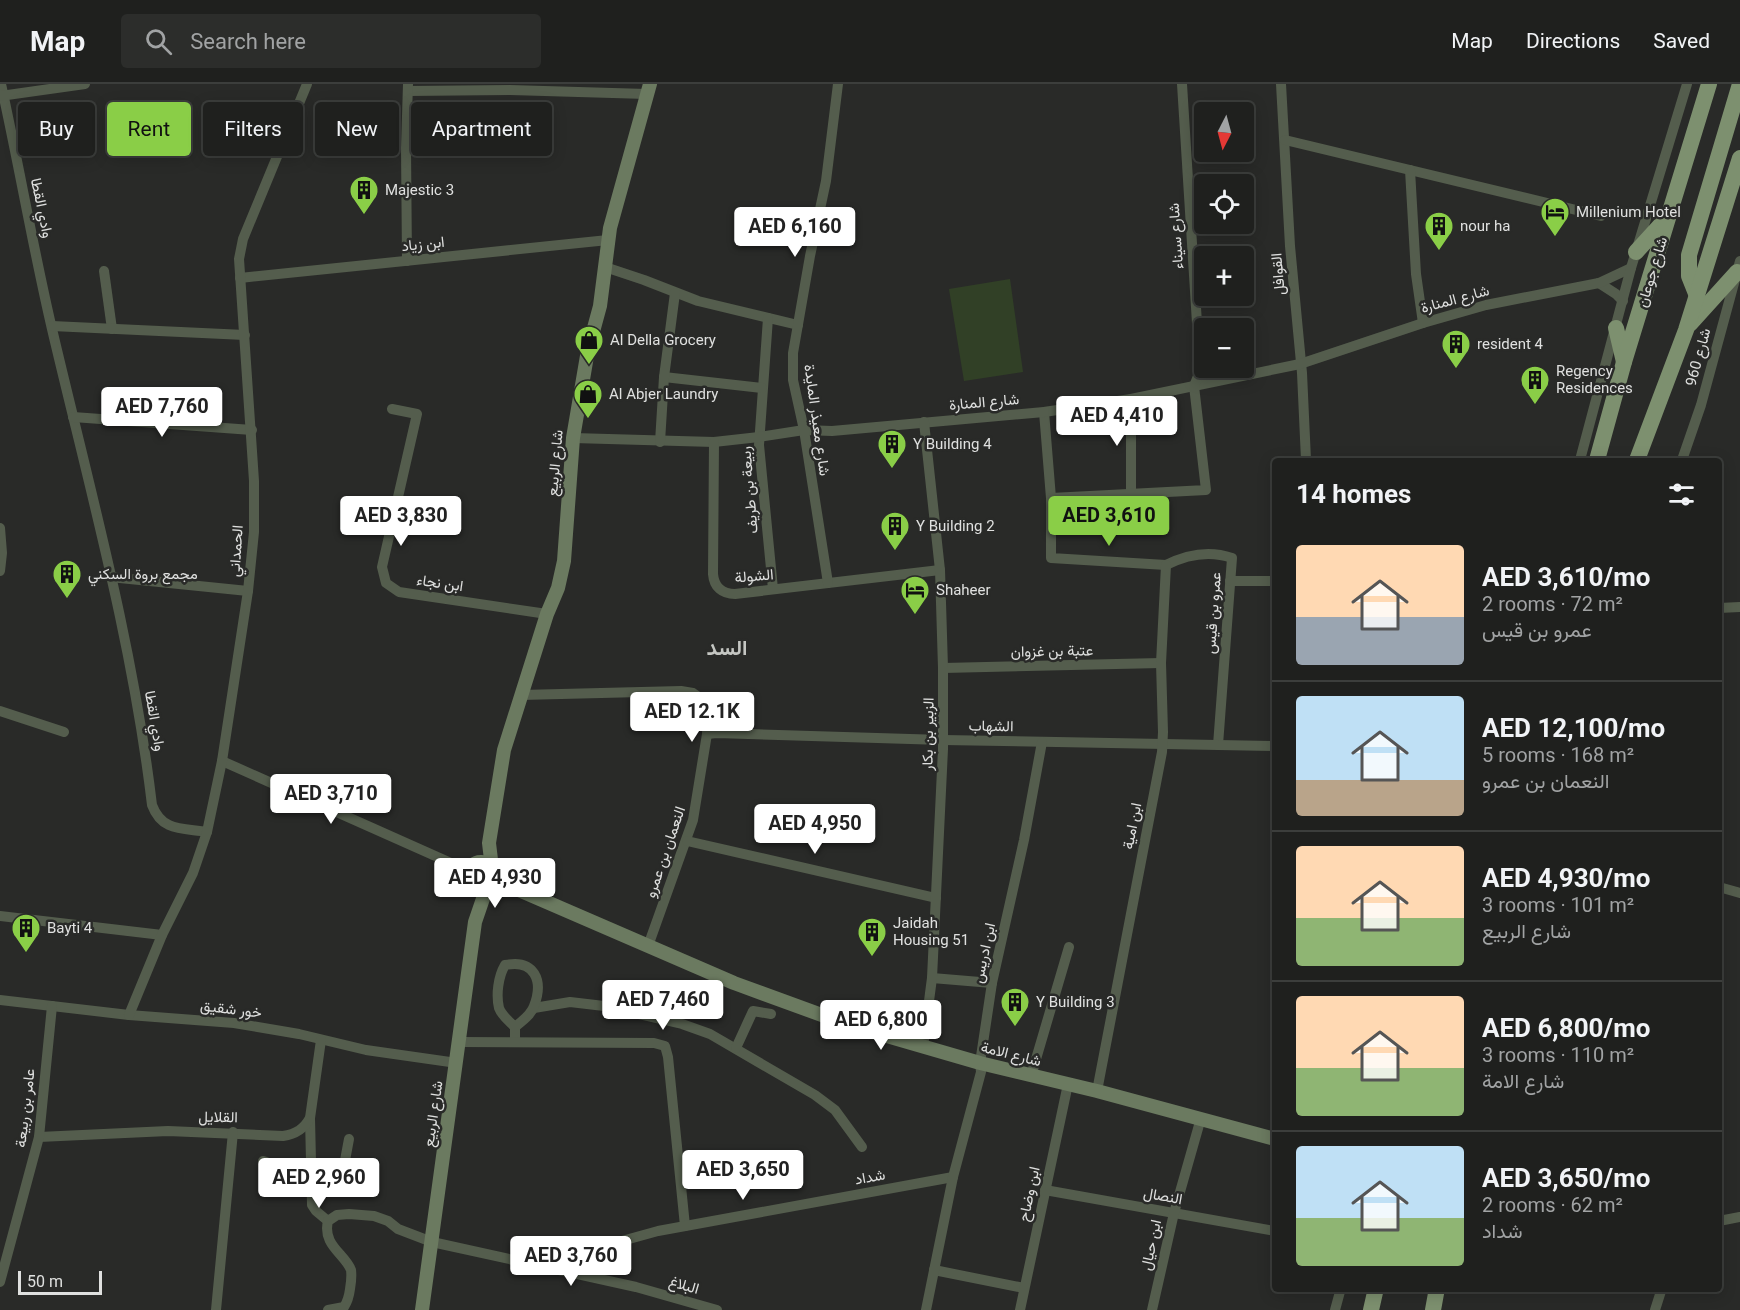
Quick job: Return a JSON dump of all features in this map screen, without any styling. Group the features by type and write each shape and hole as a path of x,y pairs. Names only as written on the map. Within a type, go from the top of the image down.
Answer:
{"main road":[{"name":"شارع جوعان","path":"1598,458 1624,362 1709,84"},
{"path":"1697,296 1689,276 1689,255 1740,84"},
{"path":"1638,458 1686,330 1740,158"},
{"path":"1634,260 1670,215"},
{"path":"1686,330 1738,266"},
{"path":"1616,328 1624,362"},
{"path":"1371,1310 1375,1292"},
{"path":"1433,1310 1436,1292"}],"street":[{"path":"2,92 85,84"},
{"name":"الحمداني","path":"129,1015 162,936 193,873 207,832 222,761 248,591 254,532 252,430 239,259 243,239 307,84"},
{"name":"شارع معيذر المايدة","path":"828,583 804,430 793,380 793,353 826,181 838,84"},
{"name":"شارع سيناء","path":"1131,494 1206,490 1194,386 1200,371 1182,84"},
{"name":"القوافل","path":"1281,84 1306,458"},
{"name":"شارع جوعان","path":"1581,458 1634,260 1687,84"},
{"path":"407,261 408,87 510,90 648,89"},
{"name":"شارع الربيع","path":"475,864 486,851 489,843 504,750 558,588 564,561 573,438 588,350 600,306 608,240 648,89"},
{"name":"وادي القطا","path":"2,92 144,736 152,805 163,823 207,832"},
{"path":"1286,140 1601,216"},
{"path":"1410,170 1416,274 1423,323"},
{"name":"ابن زياد","path":"240,278 608,240"},
{"name":"شارع المنارة","path":"573,438 714,442 804,430 832,431 1044,412 1131,399 1300,364 1423,323 1486,305 1599,283 1634,260"},
{"name":"شارع 960","path":"1683,458 1701,405 1738,266"},
{"path":"606,267 710,305 798,325"},
{"path":"104,270 112,329"},
{"path":"1599,283 1623,301"},
{"path":"660,442 664,378 675,293"},
{"name":"ربيعة بن طريف","path":"768,318 759,437 774,589"},
{"path":"52,326 245,335"},
{"path":"664,378 762,388"},
{"path":"1044,412 1051,498 1131,494 1131,399"},
{"name":"ابن نجاء","path":"392,408 417,414 382,567 386,583 399,592 548,614"},
{"path":"73,417 252,430"},
{"name":"الزبير بن بكار","path":"923,1047 932,978 943,740 940,570 924,422"},
{"name":"الشولة","path":"714,442 713,573 716,585 724,592 730,594 940,570"},
{"name":"عمرو بن قيس","path":"1051,498 1051,558 1166,565 1181,558 1210,553 1232,558 1218,745"},
{"path":"0,528 2,553 0,571"},
{"name":"ابن امية","path":"1097,1091 1162,743 1161,663 1166,565"},
{"path":"110,577 248,591"},
{"path":"1230,581 1272,580"},
{"path":"1722,608 1740,608"},
{"name":"عتبة بن غزوان","path":"943,668 1161,663"},
{"name":"النعمان بن عمرو","path":"521,695 681,692 693,693 703,700 708,709 707,734 697,800 687,841 648,946"},
{"path":"0,711 64,732"},
{"name":"الشهاب","path":"707,734 1272,746"},
{"name":"ابن ادريس","path":"926,1310 953,1177 981,1072 980,1063 992,983 1024,840 1042,742"},
{"path":"222,761 451,863 479,888 488,886 493,881 493,869 485,862 451,863"},
{"path":"687,841 936,898"},
{"name":"شارع الربيع","path":"489,843 493,869"},
{"path":"470,882 468,873 475,864"},
{"name":"شارع الامة","path":"493,869 512,887 734,983 849,1025 980,1063 1097,1091 1272,1138"},
{"name":"شارع الربيع","path":"470,882 475,922"},
{"name":"شارع الربيع","path":"422,1310 475,922 488,886"},
{"name":"شارع الامة","path":"488,886 512,887"},
{"path":"1722,888 1740,892"},
{"path":"0,916 162,936"},
{"path":"1031,1076 1069,947"},
{"path":"515,1027 504,1017 500,1008 499,978 505,965 517,963 530,967 535,972 537,983 534,1008"},
{"path":"932,978 992,983"},
{"name":"خور شقيق","path":"0,1000 129,1015 234,1023 299,1034 388,1054 457,1063"},
{"path":"515,1042 515,1027 534,1008 570,1002 604,1005 682,1024 710,1034 815,1095 835,1110 862,1146"},
{"name":"عامر بن ربيعة","path":"0,1282 39,1137 52,1006"},
{"path":"736,1048 753,1011 771,1014"},
{"path":"321,1040 310,1118 312,1205 328,1221 326,1229 333,1246 350,1269 352,1281 348,1301 344,1307 327,1310"},
{"path":"460,1042 654,1043 665,1046 685,1226"},
{"name":"ابن وضاح","path":"1020,1310 1068,1084"},
{"name":"القلايل","path":"39,1137 168,1131 233,1132 283,1136 292,1134 306,1125 310,1118"},
{"name":"ابن حيال","path":"1152,1310 1174,1213 1201,1118"},
{"path":"216,1310 233,1132"},
{"path":"263,1161 312,1178 323,1179 339,1176 349,1139"},
{"name":"شداد","path":"551,1268 564,1257 658,1231 953,1177"},
{"name":"النصال","path":"1045,1190 1272,1230"},
{"name":"البلاغ","path":"328,1221 337,1215 375,1216 388,1221 398,1229 432,1242 636,1287 717,1310"},
{"path":"1722,1220 1740,1217"},
{"path":"934,1270 1024,1288"},
{"path":"1335,1310 1340,1292"},
{"path":"1655,1310 1661,1292"}],"green space":[{"path":"1010,279 1023,372 964,381 949,289"}],"place":[{"name":"Majestic 3","path":"364,216"},
{"name":"Millenium Hotel","path":"1555,238"},
{"name":"nour ha","path":"1439,252"},
{"name":"Al Della Grocery","path":"589,366"},
{"name":"resident 4","path":"1456,370"},
{"name":"Regency Residences","path":"1535,406"},
{"name":"Al Abjer Laundry","path":"588,420"},
{"name":"Y Building 4","path":"892,470"},
{"name":"Y Building 2","path":"895,552"},
{"name":"مجمع بروة السكني","path":"67,600"},
{"name":"Shaheer","path":"915,616"},
{"name":"Bayti 4","path":"26,954"},
{"name":"Jaidah Housing 51","path":"872,958"},
{"name":"Y Building 3","path":"1015,1028"}],"district":[{"name":"السد","path":"727,648"}]}
